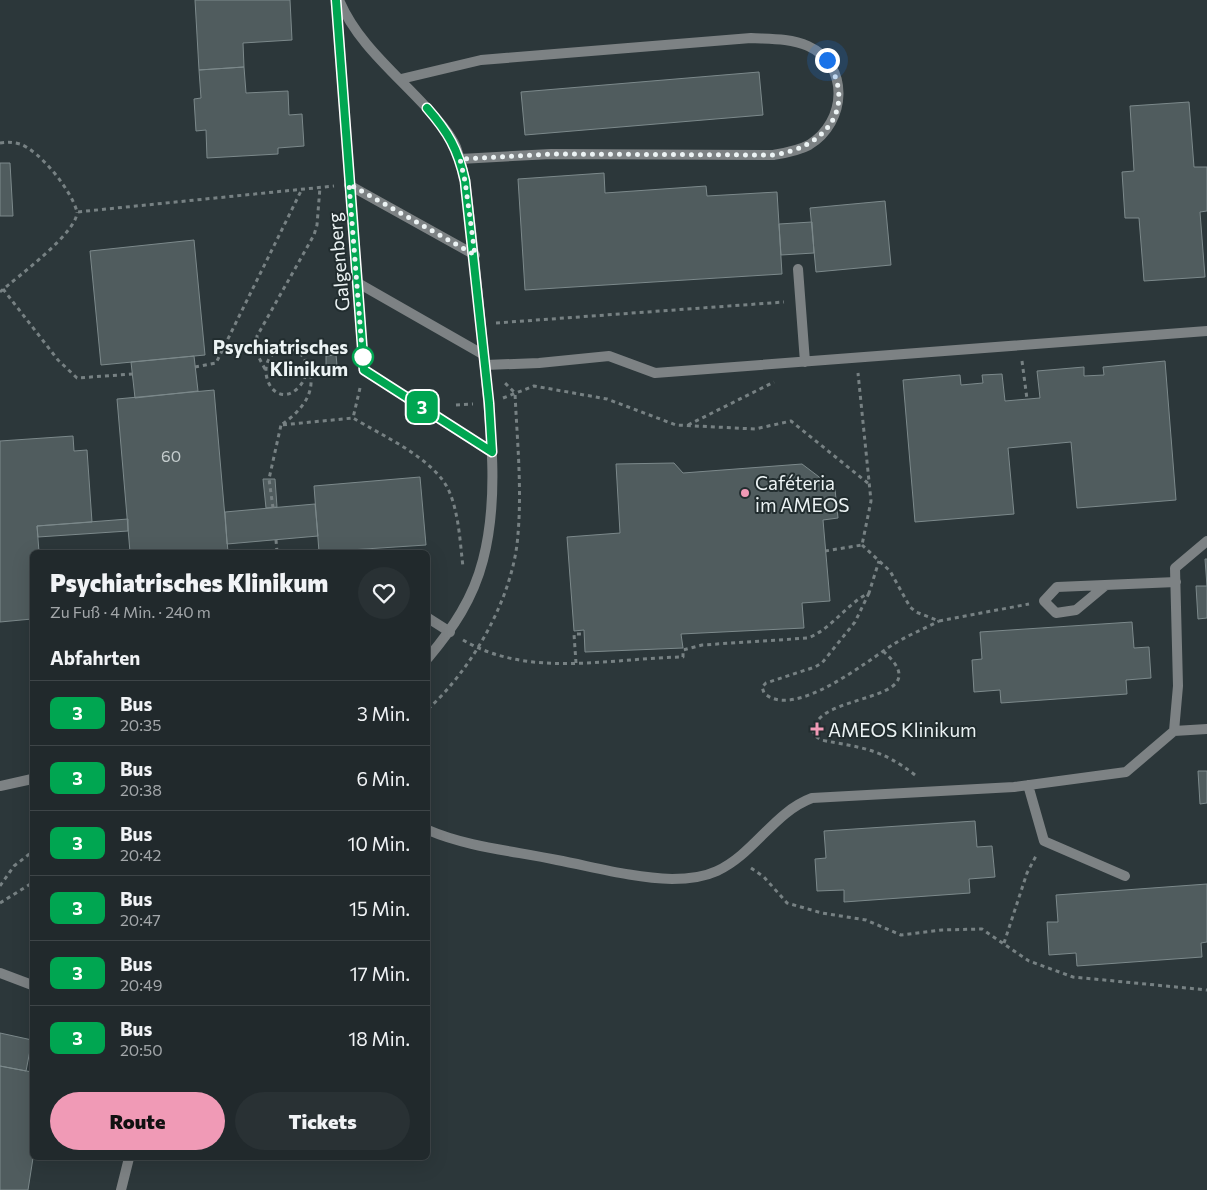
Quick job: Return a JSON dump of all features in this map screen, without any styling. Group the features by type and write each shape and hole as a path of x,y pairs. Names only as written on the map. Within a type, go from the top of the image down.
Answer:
{"street":[{"path":"337,0 354,29 366,44 440,122 455,146 465,181 475,255 489,403 492,452 488,537 483,561 470,596 450,632 430,656"},
{"name":"Galgenberg","path":"337,0 364,370"},
{"path":"401,79 481,60 751,38 791,41 808,46 827,60 837,81 838,105 829,126 810,144 795,151 773,155 551,154 460,159"},
{"path":"349,184 475,255"},
{"path":"798,269 802,301 805,362"},
{"path":"358,283 484,360 539,363 609,356 655,373 1207,331"},
{"path":"364,370 492,452"},
{"path":"1174,731 1178,686 1175,568 1207,541"},
{"path":"1106,585 1076,610 1056,613 1044,601 1057,587 1176,582"},
{"path":"430,619 450,632"},
{"path":"430,831 457,840 661,878 701,876 714,872 738,858 792,808 812,798 1028,785 1126,772 1174,731 1207,729"},
{"path":"0,786 30,779"},
{"path":"1028,785 1044,841 1125,876"},
{"path":"0,973 30,984"},
{"path":"122,1190 129,1160"}],"path":[{"path":"0,143 18,144 34,154 69,192 77,212 75,221 66,233 2,291 58,360 77,378 133,374"},
{"path":"77,212 349,184"},
{"path":"266,369 256,354 257,336 314,235 317,225 320,187"},
{"path":"195,366 216,363 302,189"},
{"path":"481,324 802,301"},
{"path":"1020,345 1027,399"},
{"path":"273,508 269,479 281,425 301,409 308,396 312,380 305,359 294,349 284,348 270,357 266,369 268,384 272,389 277,393 288,394 296,390 304,380 305,359"},
{"path":"856,358 871,501 862,545"},
{"path":"353,418 364,370"},
{"path":"687,425 782,378"},
{"path":"456,405 489,403 534,386 607,399 676,425 755,429 791,421 869,484"},
{"path":"281,425 353,418 426,463 449,490 456,517 463,573 470,596"},
{"path":"276,540 277,550"},
{"path":"826,550 862,545"},
{"path":"862,545 890,571 910,607 916,612 939,621"},
{"path":"879,561 870,593 855,622 822,663 805,671 771,680 764,685 763,690 768,696 774,699 807,697 883,651 939,621 1044,601"},
{"path":"450,632 477,649 502,657 535,663 576,663 683,657 683,650 702,645 808,638 820,633 857,599 870,593"},
{"path":"576,663 574,634 585,634"},
{"path":"883,651 895,661 900,670 897,682 887,690 822,716 814,725 814,734 821,740 871,749 885,754 935,791"},
{"path":"1004,943 1027,873 1044,841"},
{"path":"0,886 14,866 30,854"},
{"path":"738,858 764,877 787,903 822,913 866,920 900,935 942,930 982,929 1029,961 1073,976 1207,990"},
{"path":"0,903 30,884"}],"building":[{"path":"195,0 290,0 292,40 243,43 244,67 199,70"},
{"path":"244,67 246,93 288,91 289,115 302,114 304,146 278,148 278,154 207,158 206,130 196,131 194,99 201,98 199,70"},
{"path":"759,72 763,115 525,135 521,92"},
{"path":"1189,102 1194,167 1207,167 1207,211 1200,212 1205,277 1144,281 1139,218 1125,218 1122,172 1134,171 1130,106"},
{"path":"0,163 10,163 13,216 0,216"},
{"path":"604,173 605,193 706,186 707,196 777,192 782,274 525,290 518,179"},
{"path":"885,201 891,265 816,272 810,208"},
{"path":"812,222 814,253 781,255 779,224"},
{"path":"194,240 205,355 101,365 90,251"},
{"path":"336,355 337,365 326,366 326,356"},
{"path":"194,356 198,391 135,398 131,362"},
{"path":"1165,361 1176,500 1077,508 1071,442 1008,448 1014,514 915,522 903,380 960,375 961,385 983,383 982,375 1002,374 1005,401 1040,398 1037,371 1084,367 1084,376 1104,375 1103,367"},
{"path":"214,390 228,550 130,550 117,399"},
{"path":"73,436 74,451 87,450 92,522 37,526 39,550 30,550 30,619 0,622 0,441"},
{"path":"674,463 683,473 802,464 835,489 838,518 823,520 830,601 802,603 804,628 681,634 683,648 585,652 584,630 574,631 567,537 620,533 616,464"},
{"path":"420,477 426,545 319,550 314,486"},
{"path":"263,479 275,479 277,507 266,508"},
{"path":"315,504 318,536 227,544 225,512"},
{"path":"128,519 128,531 38,537 37,526"},
{"path":"1205,559 1207,559 1207,586"},
{"path":"1196,586 1207,586 1207,618 1198,619"},
{"path":"1132,622 1134,648 1149,647 1151,678 1126,680 1127,694 1001,703 1000,690 974,692 972,660 982,659 980,632"},
{"path":"1198,771 1207,771 1207,803 1200,804"},
{"path":"975,821 977,847 992,846 995,877 969,879 970,893 844,902 844,890 817,891 815,859 826,858 824,831"},
{"path":"1207,884 1207,942 1201,943 1202,957 1077,966 1076,953 1049,955 1047,922 1058,922 1056,895"},
{"path":"0,1033 30,1040 26,1071 0,1066"},
{"path":"0,1066 30,1072 30,1160 33,1160 28,1190 0,1190"}],"bus line":[{"name":"3","path":"336,0 364,370 492,452 475,255 465,181 455,146 440,122 427,108"}],"place":[{"name":"Psychiatrisches Klinikum","path":"363,357"},
{"name":"Caféteria im AMEOS","path":"745,493"},
{"name":"AMEOS Klinikum","path":"817,729"}],"route":[{"path":"363,357 363,362 349,184 475,255 465,181 460,159 551,154 773,155 795,151 810,144 821,135 836,115 839,92 834,70 827,60"}]}
